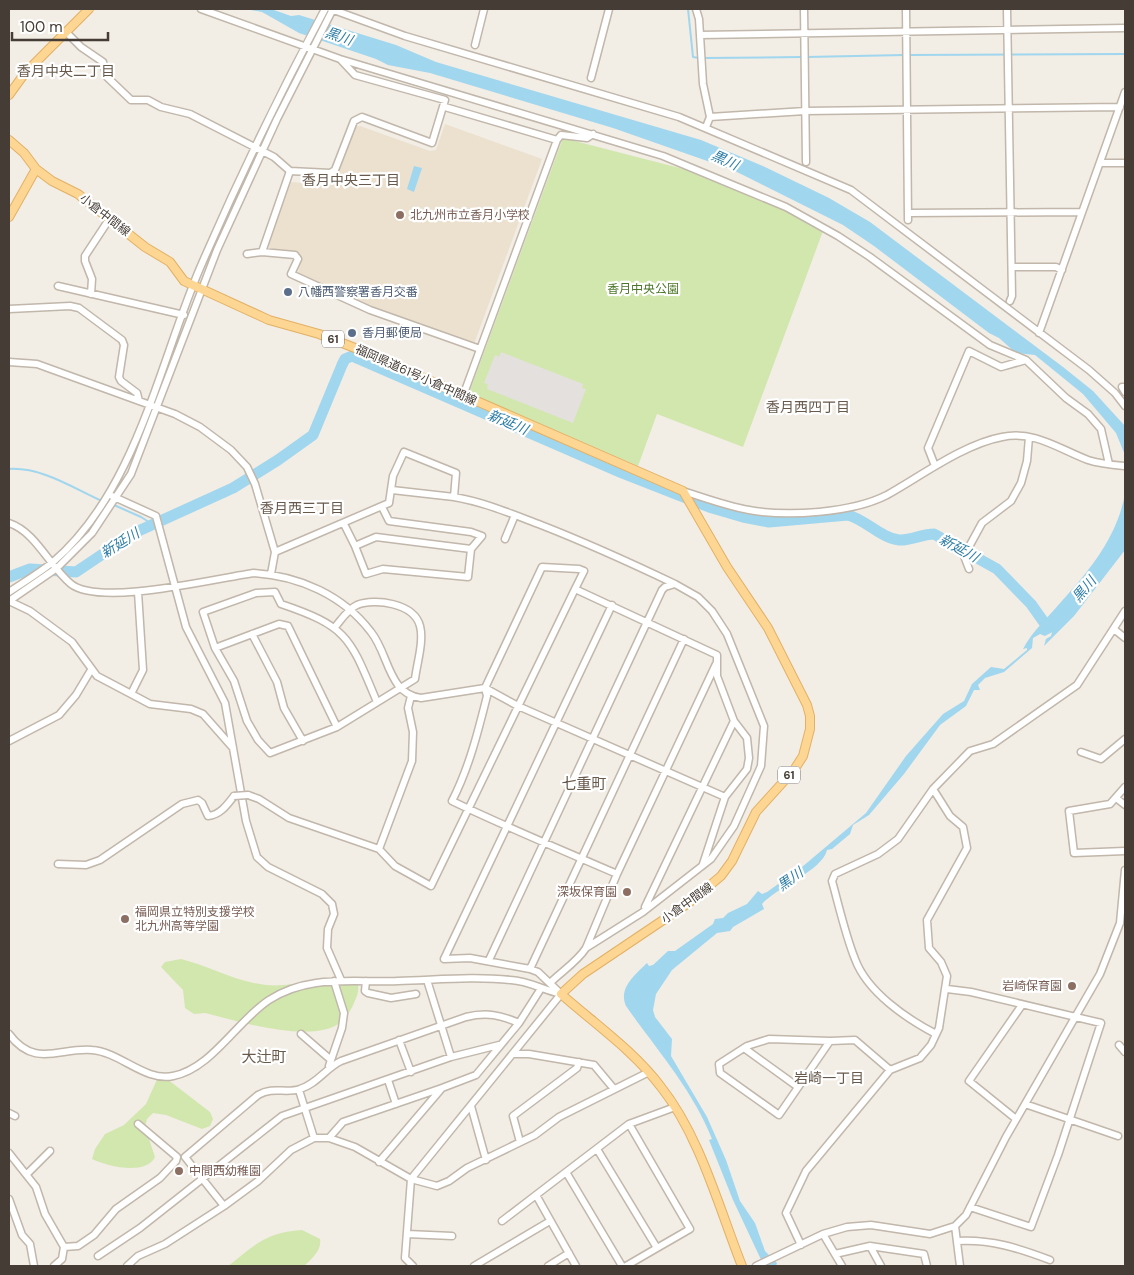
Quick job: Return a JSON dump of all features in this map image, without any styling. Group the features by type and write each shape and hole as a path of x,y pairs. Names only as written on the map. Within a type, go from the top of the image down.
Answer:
{"main road":[{"path":"9,95 25,73 89,9"},
{"name":"小倉中間線","path":"9,140 24,153 36,169 78,194 145,247 170,262 180,278 201,289"},
{"path":"9,217 36,169"},
{"name":"福岡県道61号小倉中間線","path":"201,289 269,320 340,342 683,491"},
{"name":"小倉中間線","path":"561,994 584,974 710,888 732,861 756,812 794,770 803,756 808,742 810,716 795,678 768,628 718,553 683,491"},
{"path":"561,994 649,1072 676,1107 701,1160 742,1266"}],"street":[{"path":"201,9 340,59 663,156 786,207 838,236 870,257 990,345 1026,360 1066,398 1088,414 1101,428 1109,464"},
{"path":"233,748 203,714 191,709 150,704 97,676 91,670 80,650 72,642 30,611 9,601 92,533 131,474 201,289 325,13 333,9 404,36 589,89 706,127 851,190 903,227 1089,370 1115,393 1125,406"},
{"path":"475,45 484,9"},
{"path":"591,78 609,9"},
{"path":"696,9 700,35 703,84 710,117 706,127"},
{"path":"804,9 806,162"},
{"path":"906,9 908,220"},
{"path":"1007,9 1012,267 1010,300"},
{"path":"700,35 1125,28"},
{"path":"66,32 81,47 103,62 108,77 131,100 148,100 161,107 190,114 274,157 290,171 330,173 335,170 354,121 362,117 432,142 445,107 445,100 355,75 340,59"},
{"path":"9,592 55,565 84,528 107,494 130,452 193,286 255,147 310,47"},
{"path":"1039,333 1125,92"},
{"path":"445,107 557,140"},
{"path":"710,117 805,111 1120,107"},
{"path":"463,396 557,140 561,135 587,138 593,134"},
{"path":"1100,163 1125,163"},
{"path":"262,252 290,171"},
{"path":"909,213 1082,212"},
{"path":"91,294 92,279 85,256 110,218"},
{"path":"247,254 262,252 295,255 298,259 291,274 370,310 480,349"},
{"path":"1012,267 1056,267 1062,270"},
{"path":"58,286 190,317"},
{"path":"9,309 70,306 79,308 122,340 124,344 119,377 137,393 139,401"},
{"path":"935,466 928,448 969,351 1001,367 1026,360"},
{"path":"9,362 37,364 157,407 200,427 231,450 246,468 255,484 275,552 271,574"},
{"path":"1125,387 1122,387 1125,392"},
{"path":"683,491 729,506 761,512 835,509 859,506 885,496 935,466 983,442 1018,435 1048,441 1087,459 1125,466"},
{"path":"969,569 964,556 982,523 1011,501 1021,483 1027,461 1029,437"},
{"path":"275,552 344,524 389,503 393,476 404,452 456,473 454,497"},
{"path":"392,490 476,501 614,555 698,597 728,634 764,726 761,766 754,785 719,850 643,912 586,948"},
{"path":"107,494 156,516 186,628 225,703 237,761 246,821 257,856 268,867 322,894 332,904 334,914 328,929 327,948 338,980 344,1013 330,1063 323,1075 299,1090 267,1090 258,1095 185,1157 224,1206"},
{"path":"344,524 366,574 383,569 468,577 471,549 482,536 471,532 389,521 382,507"},
{"path":"505,539 515,515"},
{"path":"9,523 21,529 66,579 79,589 138,592 254,573 271,574 322,591 350,609 380,645 399,688 411,696 421,698 485,688 518,706 725,797"},
{"path":"354,546 376,537 471,549"},
{"path":"58,864 86,865 100,860 182,804 198,800 202,803 205,813 213,815 224,809 234,796 248,795 259,799 290,818 379,849 394,866 431,886 469,809 584,571 563,567 542,567 485,688 487,696 473,749 462,781 452,801 469,809 508,825 617,874"},
{"path":"489,960 662,590 675,584"},
{"path":"575,589 648,621 717,655 717,676 734,721 747,738 750,758 747,769 725,797 703,864"},
{"path":"131,694 143,670 138,592"},
{"path":"335,627 350,609 357,605 384,601 393,603 414,616 420,624 421,634 415,679 337,727 270,753 258,740 247,721 234,681 215,648 203,612 256,593 275,592 281,604 309,614 335,627 356,652 377,702"},
{"path":"561,994 538,972 530,968 470,958 444,959 612,605"},
{"path":"936,1034 909,1020 877,991 863,973 855,960 832,881 835,874 878,854 898,839 932,789 970,751 993,744 1077,686 1115,630 1125,611"},
{"path":"215,648 280,624 288,626 337,727"},
{"path":"1115,630 1125,638"},
{"path":"252,634 276,682 284,708 302,741"},
{"path":"530,968 684,639"},
{"path":"550,983 569,965 580,958 586,948 617,874 716,664"},
{"path":"9,741 59,715 76,695 91,670"},
{"path":"379,849 412,761 413,732 408,708 411,696"},
{"path":"643,912 734,721"},
{"path":"1081,752 1101,759 1125,739"},
{"path":"1125,787 1110,804 1069,811 1074,853 1125,851"},
{"path":"801,1245 786,1212 806,1171 890,1070 920,1058 936,1034 947,989 948,976 941,962 928,948 928,920 965,854 967,841 962,827 950,816 932,789"},
{"path":"1116,798 1125,805"},
{"path":"756,1266 824,1234 847,1227 871,1225 930,1234 955,1226 970,1207 1016,1119 1100,974 1111,951 1123,905 1125,870"},
{"path":"1123,905 1125,916"},
{"path":"9,1034 13,1040 33,1052 48,1056 93,1050 154,1075 170,1077 188,1073 201,1063 248,1016 270,999 308,984 338,980 428,980 467,977 531,983 540,990 561,994"},
{"path":"428,980 451,1057"},
{"path":"366,981 365,991 368,993 391,998 416,994"},
{"path":"947,989 971,992 1101,1023 1031,1227 970,1207"},
{"path":"329,1138 344,1122 476,1075 519,1023 540,990"},
{"path":"413,1266 405,1258 411,1179 561,994"},
{"path":"1016,1119 969,1080 1022,1005"},
{"path":"330,1063 482,1013 499,1014 519,1023"},
{"path":"301,1034 330,1063"},
{"path":"830,1041 779,1115 720,1073 719,1064 744,1048 769,1039 855,1040 890,1070"},
{"path":"399,1040 411,1072"},
{"path":"98,1256 140,1228 282,1116 451,1057 500,1045"},
{"path":"1119,1045 1125,1052"},
{"path":"744,1048 798,1087"},
{"path":"513,1054 530,1054 594,1065 614,1089"},
{"path":"520,1142 513,1116 577,1068 580,1062"},
{"path":"127,1266 138,1256 158,1248 224,1206 258,1181 291,1150 314,1138 329,1138 355,1147 411,1179 437,1186 535,1135 559,1117 649,1072"},
{"path":"388,1080 396,1104"},
{"path":"379,1162 442,1088"},
{"path":"299,1090 314,1138"},
{"path":"1025,1104 1118,1136"},
{"path":"470,1106 486,1160"},
{"path":"502,1221 629,1124 676,1107"},
{"path":"64,1247 78,1246 94,1235 116,1209 160,1178 176,1161 177,1157 138,1124"},
{"path":"626,1266 690,1229 629,1124"},
{"path":"597,1149 657,1248"},
{"path":"27,1174 50,1150"},
{"path":"9,1152 36,1187 45,1214 64,1247 62,1259 54,1266"},
{"path":"566,1172 622,1266"},
{"path":"536,1195 576,1266"},
{"path":"9,1199 22,1235 30,1244 34,1266"},
{"path":"474,1266 550,1221"},
{"path":"955,1226 960,1266"},
{"path":"407,1234 452,1236"},
{"path":"824,1234 842,1266"},
{"path":"957,1241 980,1239 1022,1249 1050,1260"},
{"path":"835,1254 870,1246 924,1254 927,1266"},
{"path":"870,1246 881,1266"},
{"path":"548,1266 569,1253"}],"shaded area":[{"name":"北九州市立香月小学校","path":"445,124 542,159 474,344 368,306 298,273 301,258 297,252 271,250 268,246 291,182 333,185 355,127 360,126 430,151 436,150"},
{"path":"501,352 583,384 582,388 586,389 573,423 487,389 488,384 484,383 495,355 499,357"}],"green space":[{"name":"香月中央公園","path":"563,138 703,174 781,209 823,231 743,447 657,414 638,466 469,393"},
{"path":"181,959 244,981 266,985 288,985 344,977 355,978 358,984 357,997 347,1016 341,1022 328,1029 312,1031 274,1029 205,1013 194,1014 185,1008 183,990 161,967 165,962"},
{"path":"159,1075 210,1112 213,1119 210,1126 202,1129 166,1115 153,1113 147,1119 145,1127 155,1157 150,1163 135,1168 125,1168 92,1159 95,1149 105,1134 124,1125 146,1104"},
{"path":"302,1230 320,1239 318,1251 304,1266 228,1266 254,1246 270,1237 290,1231"}],"water":[{"name":"黒川","path":"246,9 271,9 291,16 299,15 396,45 436,62 701,140 765,167 829,198 870,222 1093,391 1125,426 1125,455 1116,433 1083,394 1035,355 1016,353 999,338 989,333 874,246 843,225 733,170 613,128 430,73 388,65 376,59 299,33 262,12"},
{"path":"414,166 422,168 414,192 407,189"},
{"name":"黒川","path":"1125,494 1125,550 1074,616 1044,646 1046,639 1051,636 1052,632 1045,636 1040,634 1033,638 1032,648 1004,672 985,678 978,685 980,690 974,690 966,706 940,725 904,774 869,815 853,825 850,834 832,849 827,850 817,865 762,904 764,909 733,927 730,931 717,933 672,970 656,994 653,1010 655,1017 672,1039 671,1056 707,1117 726,1160 740,1201 755,1223 765,1251 777,1263 776,1266 764,1266 733,1200 709,1140 712,1139 704,1121 673,1070 626,1006 624,993 626,988 633,977 647,963 649,966 653,965 668,951 675,951 713,924 715,919 723,918 728,913 747,904 758,891 762,894 767,892 802,867 866,813 906,756 943,714 964,701 972,684 991,667 1004,669 1027,650 1027,648 1023,649 1031,636 1082,578 1101,552 1116,525"}],"waterway":[{"path":"688,9 693,57 699,58"},
{"path":"909,55 1125,54"},
{"path":"807,57 904,55"},
{"path":"704,58 802,57"},
{"name":"新延川","path":"9,577 30,569 76,572 134,533 233,488 278,460 313,435 342,365 345,359 352,356 622,473 709,507 769,522 848,515 855,517 892,539 899,540 934,534 997,569 1031,604 1048,628"},
{"path":"9,469 21,469 45,475 102,501"},
{"path":"114,505 152,524"}],"place":[{"name":"北九州市立香月小学校","path":"400,215"},
{"name":"八幡西警察署香月交番","path":"288,292"},
{"name":"香月郵便局","path":"352,333"},
{"name":"深坂保育園","path":"627,892"},
{"name":"福岡県立特別支援学校 北九州高等学園","path":"125,919"},
{"name":"岩崎保育園","path":"1072,986"},
{"name":"中間西幼稚園","path":"179,1171"}],"district":[{"name":"香月中央二丁目","path":"66,71"},
{"name":"香月中央三丁目","path":"351,180"},
{"name":"香月西四丁目","path":"808,407"},
{"name":"香月西三丁目","path":"302,508"},
{"name":"七重町","path":"584,784"},
{"name":"大辻町","path":"264,1057"},
{"name":"岩崎一丁目","path":"829,1078"}]}
